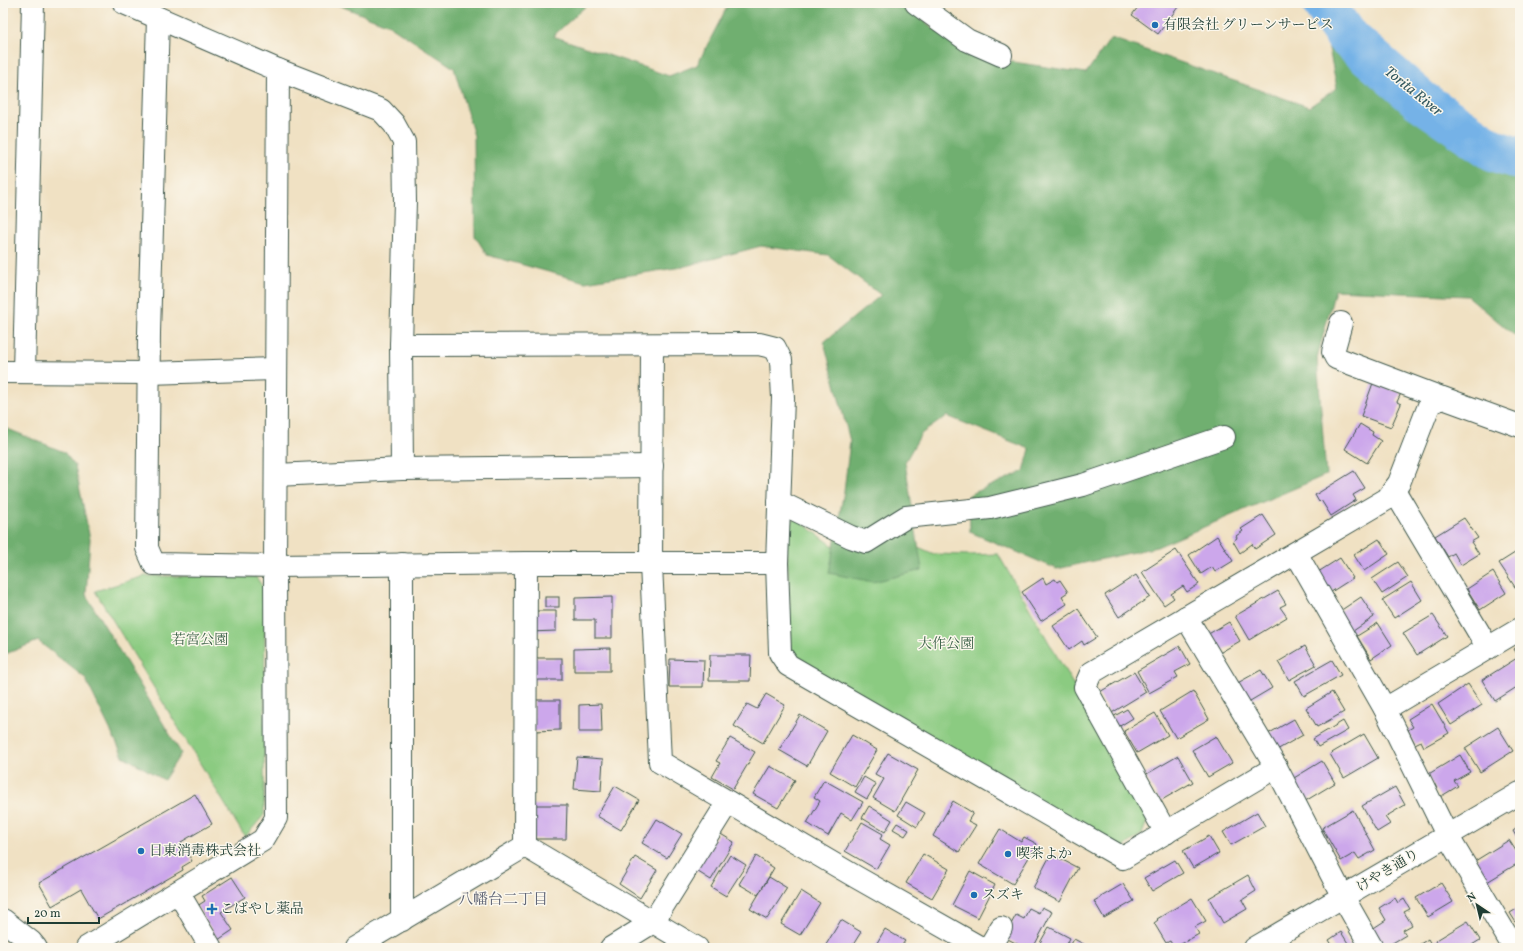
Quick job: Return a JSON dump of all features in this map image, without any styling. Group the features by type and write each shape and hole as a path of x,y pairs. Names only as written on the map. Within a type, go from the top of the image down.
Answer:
{"street":[{"path":"24,372 33,3"},
{"path":"124,3 278,70 380,110 394,124 404,142 405,201 401,345 402,469"},
{"path":"916,3 967,40 1001,54"},
{"path":"158,18 149,333 150,373 147,548 154,564 275,566 526,563 777,563"},
{"path":"86,948 263,840 276,818 275,566 278,70"},
{"path":"1341,323 1333,352 1336,358 1520,426"},
{"path":"401,345 759,344 775,348 781,360 782,398 777,563 780,653 788,664 1123,858 1276,767"},
{"path":"652,345 651,564 660,762 981,948"},
{"path":"3,372 150,373 276,369"},
{"path":"1166,833 1085,687 1091,673 1387,499 1399,483 1430,403 1442,398"},
{"path":"779,502 851,537 866,542 906,517 990,508 1083,486 1224,437"},
{"path":"276,475 402,469 652,466"},
{"path":"1394,490 1488,648"},
{"path":"1296,553 1385,709 1447,835 1514,948"},
{"path":"525,846 526,563"},
{"path":"402,564 402,920"},
{"path":"1186,617 1276,767 1343,898 1372,948"},
{"path":"1385,709 1520,629"},
{"name":"けやき通り","path":"1255,948 1343,898 1520,792"},
{"path":"612,948 653,922 728,802"},
{"path":"354,948 525,846"},
{"path":"525,846 697,948"},
{"path":"178,892 211,948"},
{"path":"3,920 31,942 36,948"},
{"path":"989,948 1001,928"}],"green space":[{"path":"333,3 589,3 553,36 669,76 697,65 728,5 726,3 902,3 967,55 1086,73 1111,38 1309,107 1337,88 1323,19 1303,3 1337,3 1388,58 1496,137 1520,137 1520,340 1468,296 1335,290 1317,358 1326,475 1157,547 1057,569 970,532 969,495 1024,471 1030,449 947,416 921,434 905,462 922,570 873,582 829,573 844,491 850,441 824,342 881,295 828,255 761,246 682,267 585,282 487,255 475,236 474,136 454,68 389,25"},
{"path":"3,427 64,452 75,466 90,539 86,595 181,753 164,780 123,756 85,678 38,641 3,655"},
{"name":"大作公園","path":"797,519 855,562 916,546 934,554 998,554 1149,816 1142,834 1121,849 792,662 786,521"},
{"name":"若宮公園","path":"145,576 256,577 265,590 264,815 245,837 95,591"}],"building":[{"name":"有限会社 グリーンサービス","path":"1141,3 1181,3 1158,34 1132,15"},
{"path":"1373,383 1401,393 1397,402 1401,404 1391,427 1361,416"},
{"path":"1360,424 1373,432 1372,435 1381,441 1367,463 1345,449"},
{"path":"1354,471 1365,488 1353,495 1356,500 1331,516 1321,500 1319,502 1315,495"},
{"path":"1263,515 1276,535 1255,549 1252,544 1240,553 1233,541 1237,538 1236,536 1243,531 1241,529"},
{"path":"1464,518 1478,538 1471,542 1479,554 1461,565 1454,553 1448,557 1435,536"},
{"path":"1217,536 1233,561 1215,572 1212,567 1201,574 1189,555"},
{"path":"1379,539 1389,554 1364,571 1354,555"},
{"path":"1176,550 1199,584 1187,592 1183,586 1171,594 1174,598 1164,605 1142,572"},
{"path":"1518,551 1520,554 1520,588 1517,590 1499,563"},
{"path":"1340,558 1353,578 1328,594 1315,574"},
{"path":"1398,562 1408,577 1382,594 1372,579"},
{"path":"1493,572 1506,593 1480,610 1467,589"},
{"path":"1136,575 1150,597 1119,617 1105,595"},
{"path":"1043,578 1046,584 1055,579 1057,582 1060,580 1068,592 1062,596 1067,604 1041,621 1022,592"},
{"path":"1411,582 1422,600 1394,618 1382,600"},
{"path":"1278,591 1286,604 1280,607 1287,617 1249,640 1235,616"},
{"path":"545,597 559,597 559,607 545,607"},
{"path":"612,597 612,638 595,638 595,620 575,620 575,598"},
{"path":"1361,597 1374,617 1350,633 1337,613"},
{"path":"1078,609 1097,637 1084,645 1082,641 1069,650 1053,626"},
{"path":"529,611 556,611 556,631 529,632"},
{"path":"1433,615 1447,636 1417,655 1403,633"},
{"path":"1229,622 1240,641 1216,655 1205,636"},
{"path":"1378,623 1392,645 1371,659 1357,636"},
{"path":"1520,645 1520,659 1514,649"},
{"path":"1180,646 1190,664 1175,672 1178,677 1149,693 1137,671"},
{"path":"1305,646 1316,665 1289,680 1278,662"},
{"path":"610,648 610,671 574,671 574,649"},
{"path":"710,655 751,655 750,681 709,681"},
{"path":"532,658 562,658 562,680 532,680"},
{"path":"1517,658 1520,663 1520,685 1495,701 1482,680"},
{"path":"670,659 704,660 703,687 669,687"},
{"path":"1332,660 1341,675 1304,696 1295,681"},
{"path":"1261,670 1272,688 1245,704 1234,685"},
{"path":"1134,672 1146,692 1110,714 1098,693"},
{"path":"1468,684 1482,705 1451,725 1438,704"},
{"path":"1193,691 1209,719 1176,738 1160,711"},
{"path":"1332,692 1344,712 1317,727 1306,708"},
{"path":"766,694 785,705 763,743 734,726 747,704 757,709"},
{"path":"534,700 560,700 560,730 534,731"},
{"path":"601,704 602,732 579,732 579,705"},
{"path":"1432,704 1449,733 1424,747 1421,741 1415,744 1408,730 1413,727 1408,719"},
{"path":"1127,709 1133,718 1115,729 1109,719"},
{"path":"1155,713 1168,735 1137,753 1124,731"},
{"path":"800,715 827,731 807,766 779,750"},
{"path":"1294,719 1303,735 1275,751 1266,735"},
{"path":"1343,721 1348,730 1318,747 1313,739"},
{"path":"1498,727 1513,751 1480,772 1465,748"},
{"path":"1364,734 1378,758 1344,778 1330,754"},
{"path":"852,735 877,750 855,787 830,772"},
{"path":"1216,736 1232,763 1208,777 1192,750"},
{"path":"730,738 755,752 733,789 712,777 720,763 716,761"},
{"path":"888,753 918,770 895,811 873,798 884,779 875,774"},
{"path":"1460,755 1470,772 1454,781 1458,786 1440,797 1427,775"},
{"path":"1178,756 1193,782 1160,801 1145,775"},
{"path":"577,757 603,759 601,791 574,789"},
{"path":"1322,761 1335,783 1302,803 1289,781"},
{"path":"770,766 795,780 778,808 753,794"},
{"path":"864,777 876,784 867,799 855,792"},
{"path":"824,780 863,802 852,820 841,813 828,836 807,823 820,801 814,797"},
{"path":"615,786 639,800 621,830 597,816"},
{"path":"1395,787 1405,805 1385,817 1390,824 1377,832 1362,806"},
{"name":"日東消毒株式会社","path":"195,794 212,824 181,842 192,861 182,867 183,870 98,919 81,889 52,906 39,883"},
{"path":"953,801 973,813 968,821 976,825 959,852 933,836"},
{"path":"906,802 925,813 917,827 898,815"},
{"path":"532,805 567,805 566,839 532,839"},
{"path":"869,806 892,820 885,832 862,818"},
{"path":"1353,810 1375,850 1359,859 1355,853 1341,861 1322,828"},
{"path":"1257,812 1265,826 1231,845 1223,832"},
{"path":"657,819 682,834 667,858 642,843"},
{"path":"862,822 883,834 880,839 890,845 876,869 845,851"},
{"path":"897,823 909,830 905,836 893,829"},
{"path":"1520,826 1520,843 1513,831"},
{"name":"喫茶よか","path":"1000,829 1021,842 1024,837 1037,844 1013,884 979,864"},
{"path":"719,833 734,842 711,880 695,870"},
{"path":"1209,836 1219,853 1193,868 1183,851"},
{"path":"1509,840 1520,857 1520,862 1487,882 1475,861"},
{"path":"923,854 949,869 932,898 906,883"},
{"path":"1051,854 1078,868 1060,902 1033,888"},
{"path":"730,855 746,865 726,896 711,887"},
{"path":"756,856 774,868 758,895 739,884"},
{"path":"635,857 657,870 640,898 619,884"},
{"path":"1175,860 1183,873 1152,891 1144,878"},
{"name":"スズキ","path":"970,871 995,885 978,918 952,905"},
{"path":"1248,875 1256,891 1242,900 1247,909 1223,923 1209,898"},
{"name":"こばやし薬品","path":"232,877 245,897 221,912 233,930 218,940 197,906 205,901 202,896"},
{"path":"769,877 787,888 767,919 750,909"},
{"path":"1441,883 1453,902 1428,917 1416,898"},
{"path":"1123,884 1134,901 1104,918 1094,901"},
{"path":"801,891 820,903 800,935 781,924"},
{"path":"1192,898 1206,921 1195,927 1199,934 1174,948 1170,941 1166,943 1154,923 1158,920 1157,919"},
{"path":"1395,898 1398,903 1404,899 1410,909 1404,912 1412,925 1403,930 1406,935 1384,948 1380,948 1369,931 1386,920 1379,908"},
{"path":"1042,907 1052,912 1033,948 1025,948 1004,937 1016,915 1024,919 1029,908 1039,913"},
{"path":"1520,907 1520,929 1510,913"},
{"path":"841,920 861,932 851,948 824,948"},
{"path":"1468,921 1480,940 1467,948 1439,948 1435,941"},
{"path":"1049,927 1070,938 1065,948 1037,948"},
{"path":"885,929 905,941 902,945 908,948 874,948"},
{"path":"1341,932 1351,948 1334,948 1329,940"},
{"path":"1074,939 1091,948 1069,948"},
{"path":"1428,939 1433,948 1414,948"}],"waterway":[{"name":"Torita River","path":"1323,3 1346,36 1420,100 1493,150 1520,159"}],"place":[{"name":"有限会社 グリーンサービス","path":"1155,25"},
{"name":"日東消毒株式会社","path":"141,851"},
{"name":"喫茶よか","path":"1008,854"},
{"name":"スズキ","path":"974,895"},
{"name":"こばやし薬品","path":"212,909"}],"district":[{"name":"八幡台二丁目","path":"503,900"}]}
